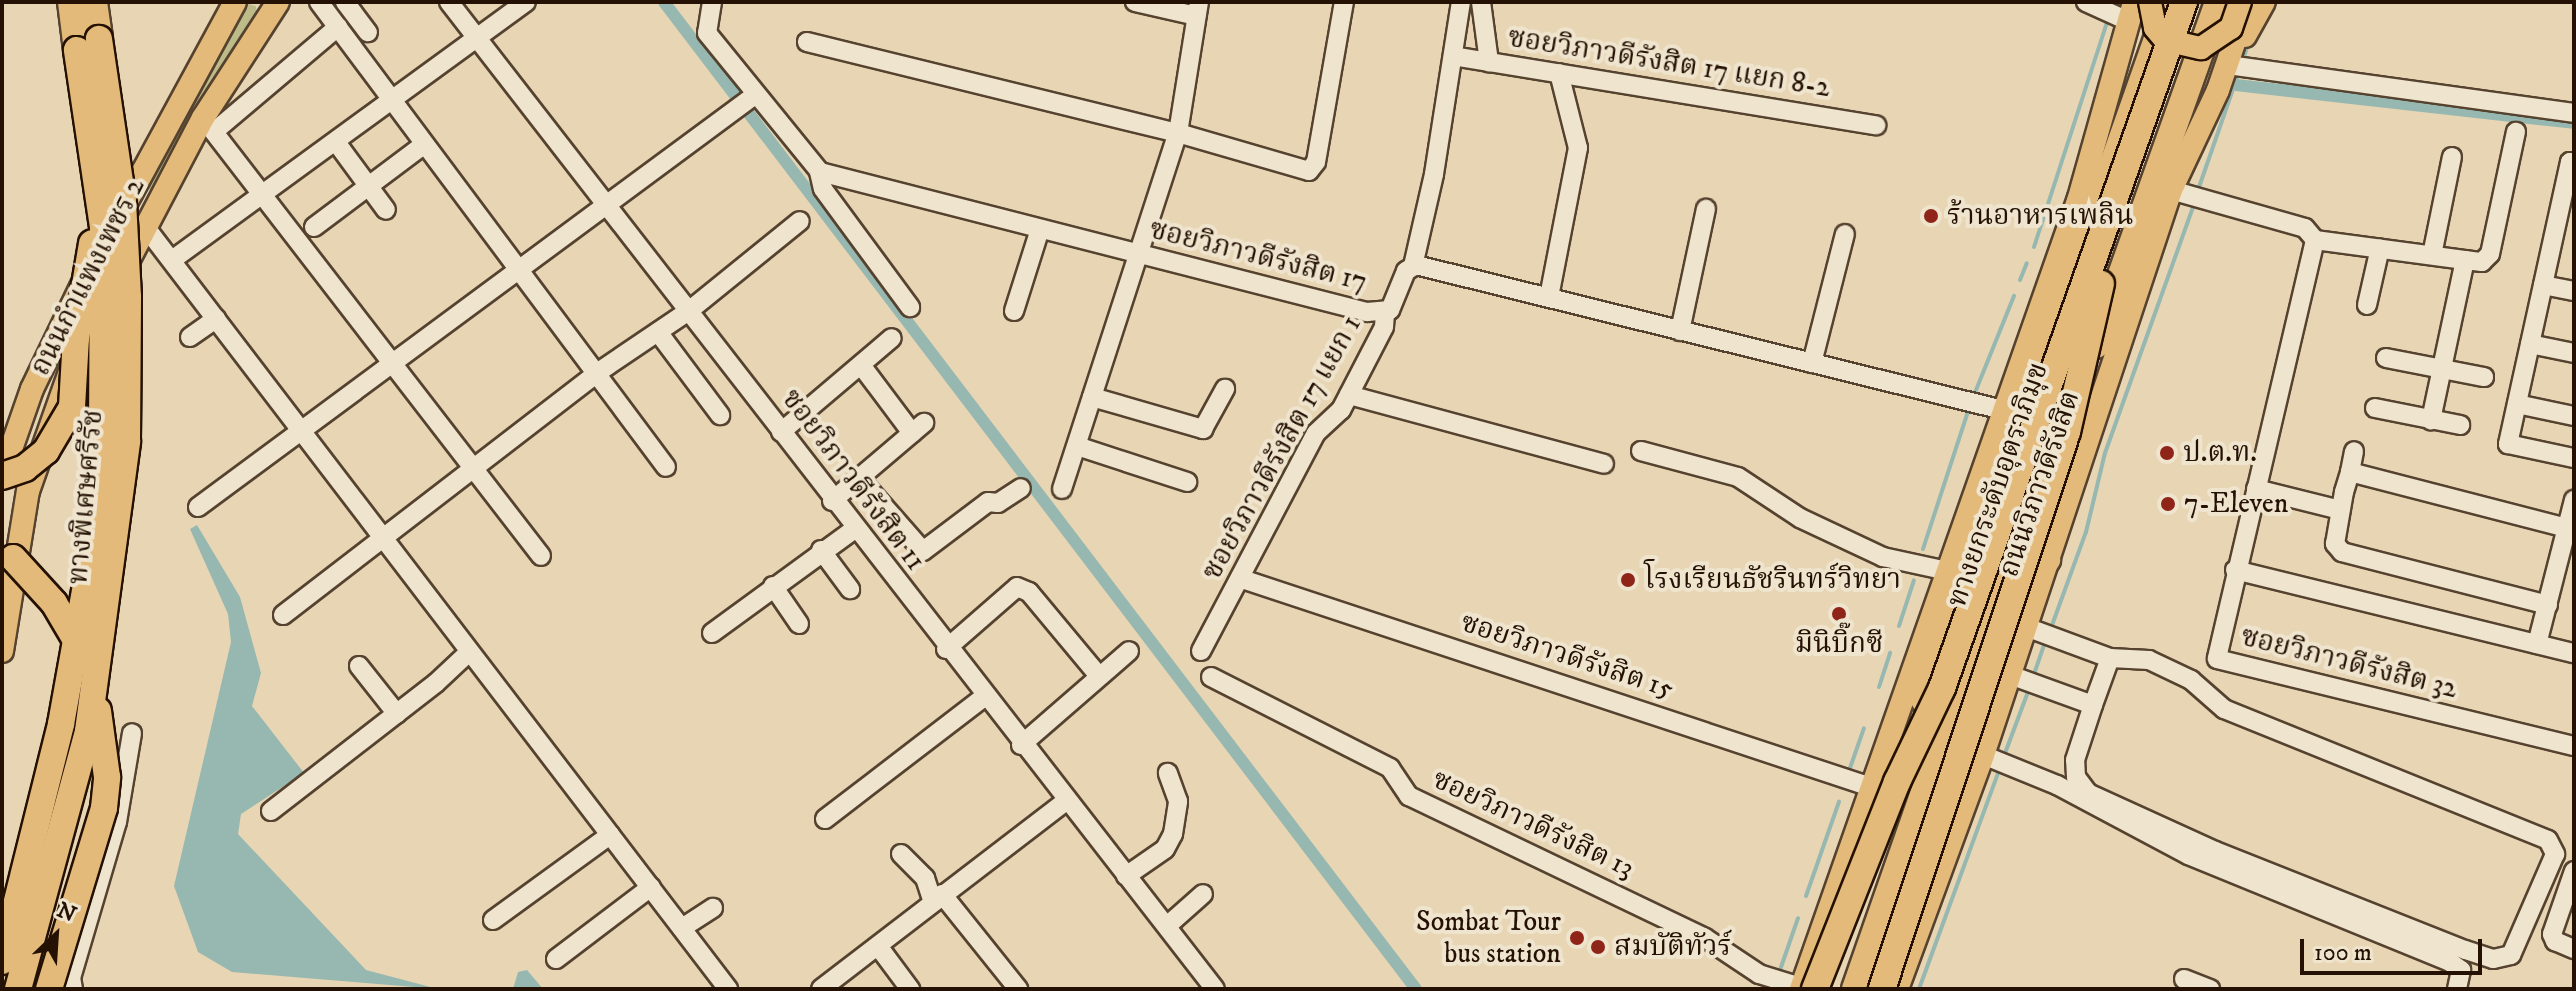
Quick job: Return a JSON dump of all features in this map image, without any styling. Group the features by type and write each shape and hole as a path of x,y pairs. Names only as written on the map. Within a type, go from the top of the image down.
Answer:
{"highway":[{"name":"ทางพิเศษศรีรัช","path":"2,961 61,724 96,529 104,305 99,202 71,2"},
{"name":"ทางพิเศษศรีรัช","path":"18,989 88,731 127,441 128,297 123,202 94,2"},
{"name":"ถนนวิภาวดีรังสิต","path":"1805,985 1843,935 2013,412 2170,2"},
{"name":"ทางยกระดับอุตราภิมุข","path":"1839,989 2184,2"},
{"name":"ทางยกระดับอุตราภิมุข","path":"1855,989 2202,2"},
{"name":"ถนนวิภาวดีรังสิต","path":"1873,989 2013,624 2218,2"},
{"path":"2,475 25,468 46,451 72,407 76,338 99,202"},
{"path":"1882,989 2067,432 2101,284"},
{"path":"2013,412 2022,359"},
{"path":"2,549 45,592 84,655 106,762 104,808 49,989"},
{"path":"2013,624 2047,560"},
{"path":"1805,985 1942,688"}],"main road":[{"name":"ถนนกำแพงเพชร 2","path":"2,475 62,321 235,2"},
{"name":"ถนนกำแพงเพชร 2","path":"2,651 28,491 43,440 86,334 278,2"},
{"path":"2022,359 2079,198 2128,9 2155,28 2165,40 2201,48 2231,28 2240,2"},
{"name":"ถนนวิภาวดีรังสิต","path":"2047,560 2171,190 2230,60 2247,2"},
{"path":"2230,60 2264,2"},
{"name":"ถนนวิภาวดีรังสิต","path":"1805,985 1948,571 2013,412"},
{"name":"ถนนวิภาวดีรังสิต","path":"1897,989 2010,675 2013,624"}],"street":[{"path":"319,2 389,102 666,467"},
{"path":"345,2 368,32"},
{"name":"ซอยวิภาวดีรังสิต 11","path":"449,2 690,310 853,530 1215,989"},
{"path":"172,260 526,2"},
{"path":"712,2 707,33 819,172 823,189 910,307"},
{"path":"1062,489 1178,133 1197,9 1135,2"},
{"path":"807,42 1178,133 1304,171 1314,168 1344,2"},
{"path":"1461,2 1413,266 2013,412"},
{"path":"1481,2 1489,62"},
{"path":"2086,2 2128,9"},
{"path":"338,27 210,124 541,556"},
{"name":"ซอยวิภาวดีรังสิต 17 แยก 8-2","path":"1453,56 1876,125"},
{"path":"2230,60 2574,113"},
{"path":"1549,297 1578,148 1559,73"},
{"path":"198,507 299,429 518,273 755,95"},
{"path":"2171,190 2305,228 2315,240 2482,262 2490,254 2516,132"},
{"path":"336,142 386,210"},
{"path":"314,227 422,146"},
{"path":"2432,255 2452,157"},
{"path":"2574,163 2570,162 2565,224 2543,285 2508,444 2574,458"},
{"name":"ซอยวิภาวดีรังสิต 17","path":"819,172 1039,232 1385,312 1413,266"},
{"path":"1680,331 1706,209"},
{"path":"283,615 597,373 690,310 800,221"},
{"path":"147,229 726,988"},
{"path":"1014,311 1039,232"},
{"path":"1812,363 1845,234"},
{"name":"ซอยวิภาวดีรังสิต 32","path":"2315,240 2235,570 2217,659 2574,746"},
{"path":"2367,305 2380,248"},
{"path":"2431,420 2465,260"},
{"path":"2543,285 2574,291"},
{"name":"ซอยวิภาวดีรังสิต 17 แยก 1","path":"1201,651 1242,579 1316,433 1349,395 1384,327 1385,312"},
{"path":"190,337 216,319"},
{"path":"658,332 720,415"},
{"path":"781,432 892,338"},
{"path":"2530,344 2574,353"},
{"path":"2386,358 2484,377"},
{"path":"832,501 918,428 861,365"},
{"path":"1092,397 1203,429 1225,389"},
{"path":"1349,395 1604,464"},
{"path":"2517,404 2574,416"},
{"path":"2375,408 2460,425"},
{"path":"1077,446 1187,482"},
{"path":"1641,451 1738,477 1800,518 1883,557 1948,571"},
{"path":"2354,451 2335,544 2342,552 2548,605"},
{"path":"2350,472 2567,528"},
{"path":"859,478 923,551 988,502 998,503 1021,488"},
{"path":"2256,489 2340,510"},
{"path":"2537,644 2574,500"},
{"path":"712,633 821,550 853,530"},
{"path":"821,550 850,589"},
{"path":"2235,570 2574,653"},
{"name":"ซอยวิภาวดีรังสิต 15","path":"1242,579 1874,788"},
{"path":"773,586 799,624"},
{"path":"946,649 1017,587 1029,592 1099,676"},
{"path":"2013,624 2110,658 2136,658 2175,671 2224,709 2548,840 2555,854 2511,955 2493,959 2465,950 2230,857 2088,793 2076,777 2075,760 2110,658"},
{"path":"1021,745 1129,651"},
{"path":"271,811 397,714 469,652"},
{"path":"359,666 397,714"},
{"path":"2010,675 2093,705"},
{"name":"ซอยวิภาวดีรังสิต 13","path":"1211,677 1390,768 1409,796 1705,938 1759,974 1805,985"},
{"path":"825,819 984,697"},
{"path":"73,989 71,978 117,822 132,733"},
{"path":"1983,755 2057,785 2188,855 2450,962 2461,970 2457,989"},
{"path":"1126,876 1165,849 1173,834 1178,801 1168,773"},
{"path":"821,989 1065,802"},
{"path":"493,920 610,835"},
{"path":"901,854 925,878 938,898 1018,989"},
{"path":"2567,946 2553,929 2574,871"},
{"path":"556,959 651,887"},
{"path":"1167,926 1203,894"},
{"path":"682,928 713,908"},
{"path":"878,946 910,989"},
{"path":"2184,979 2210,989"}],"shaded area":[{"path":"245,3 256,6 257,17 154,191 143,187"}],"water":[{"path":"197,525 240,597 261,673 252,706 304,773 241,814 238,834 366,970 438,989 232,972 198,952 174,886 231,642 228,614 190,529"},
{"path":"527,970 543,989 513,989 518,972"}],"waterway":[{"path":"664,2 1416,989"},
{"path":"2034,247 2108,19"},
{"path":"2243,60 2249,42"},
{"path":"2197,193 2239,72"},
{"path":"2218,83 2574,123"},
{"path":"2051,628 2086,532 2105,453 2195,201"},
{"path":"2020,280 2027,263"},
{"path":"1974,395 2014,296"},
{"path":"1923,549 1967,414"},
{"path":"1899,626 1914,580"},
{"path":"2033,677 2046,640"},
{"path":"1879,687 1890,653"},
{"path":"2004,756 2029,689"},
{"path":"1850,768 1864,728"},
{"path":"1919,989 2000,768"},
{"path":"1806,896 1839,802"},
{"path":"1779,973 1798,918"}],"place":[{"name":"ร้านอาหารเพลิน","path":"1931,216"},
{"name":"ป.ต.ท.","path":"2167,453"},
{"name":"7-Eleven","path":"2168,504"},
{"name":"โรงเรียนธัชรินทร์วิทยา","path":"1628,580"},
{"name":"มินิบิ๊กซี","path":"1839,614"},
{"name":"Sombat Tour bus station","path":"1577,938"},
{"name":"สมบัติทัวร์","path":"1598,947"}]}
